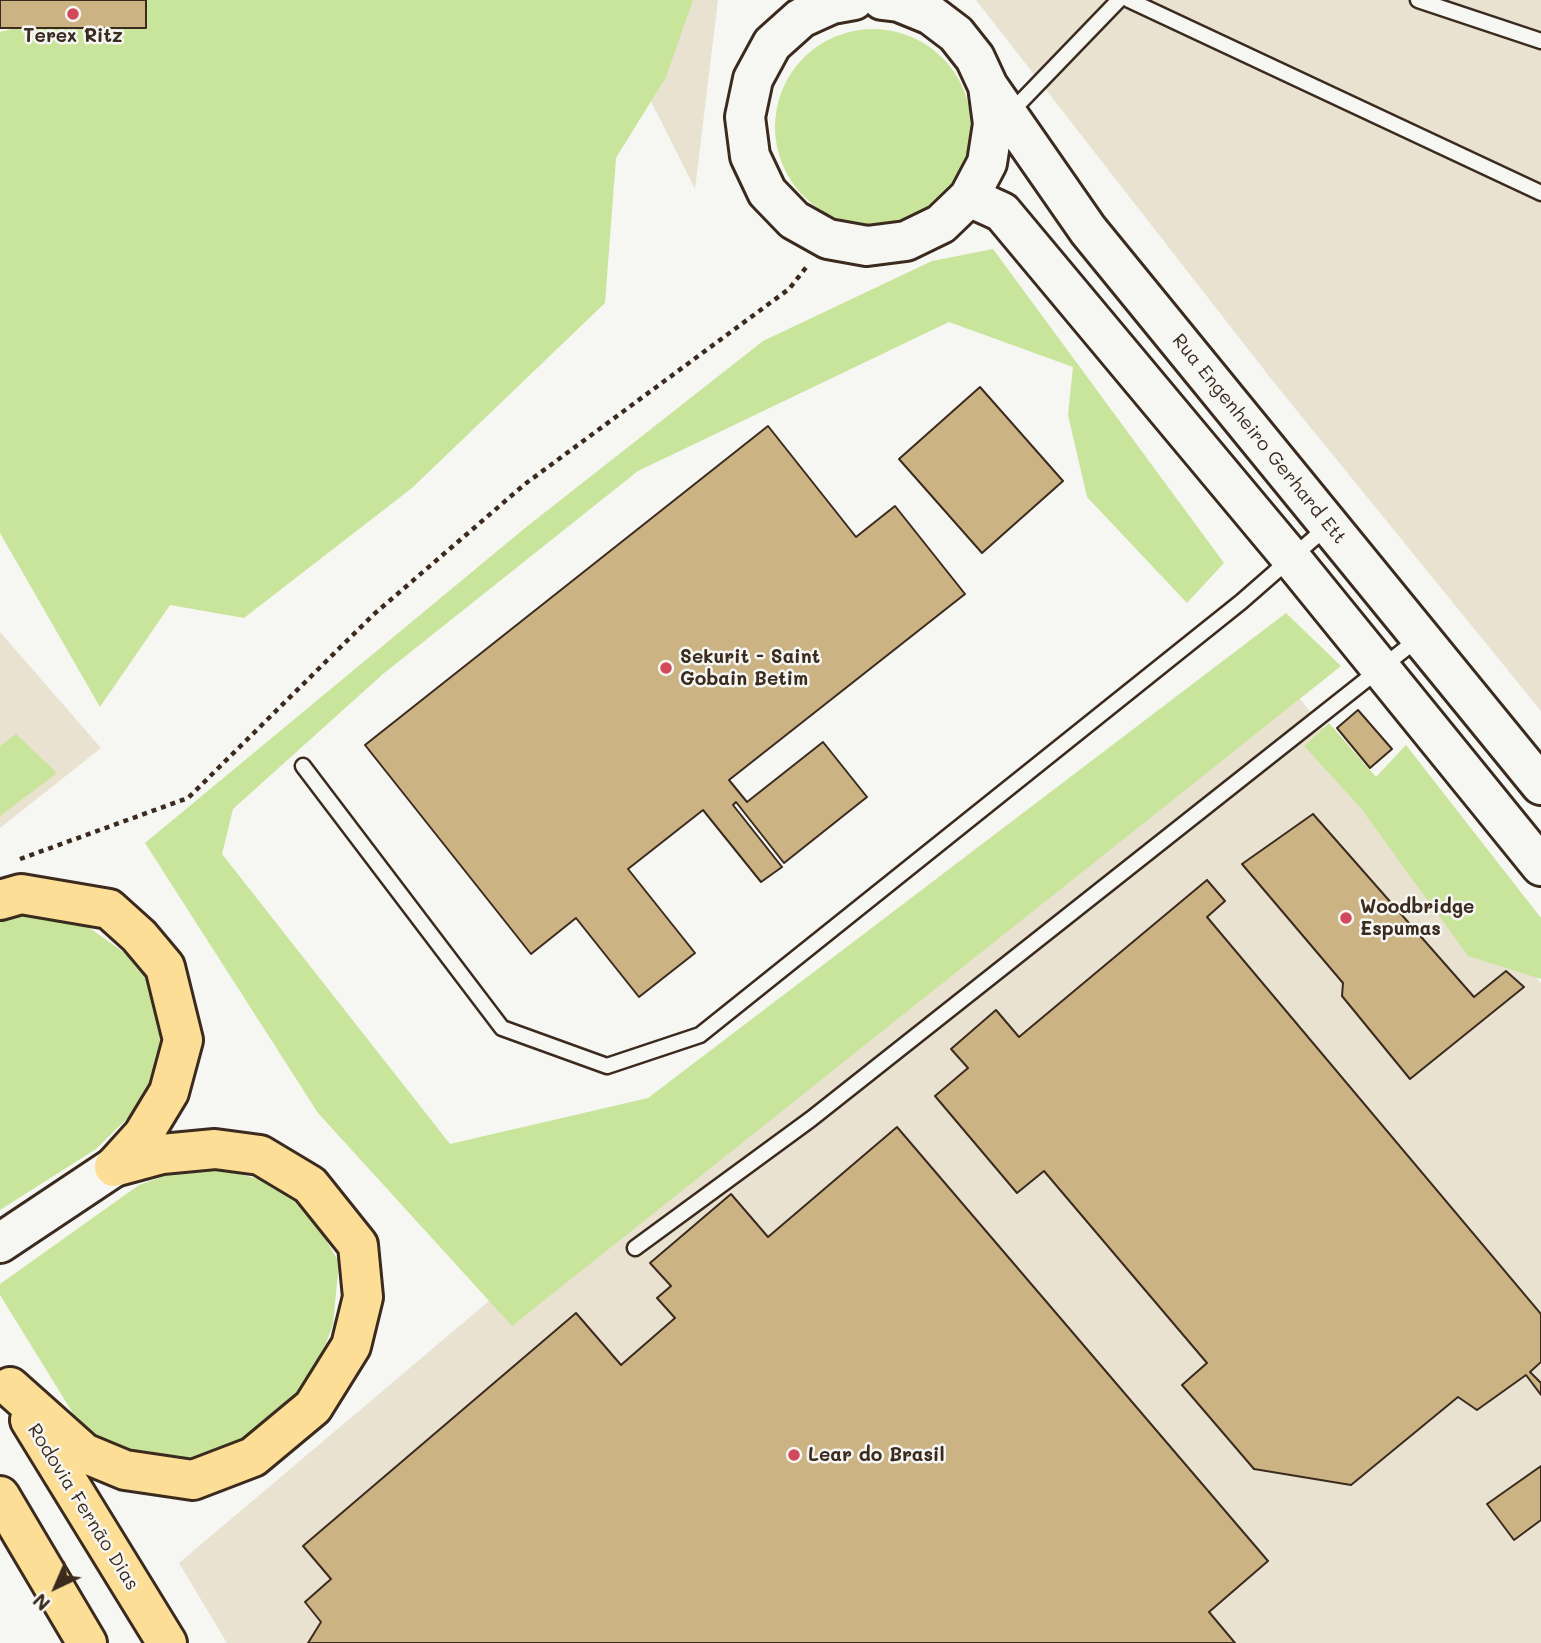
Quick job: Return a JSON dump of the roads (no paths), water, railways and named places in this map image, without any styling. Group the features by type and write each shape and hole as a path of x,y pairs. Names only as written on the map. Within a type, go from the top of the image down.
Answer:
{"highway":[{"path":"6,883 21,894 109,909 139,936 165,967 183,1040 169,1093 143,1135 114,1167"},
{"path":"5,1379 84,1453 125,1470 193,1479 253,1457 313,1407 351,1346 363,1297 358,1244 310,1185 260,1155 215,1149 162,1154 114,1167"},
{"name":"Rodovia Fernão Dias","path":"5,1379 167,1643"},
{"path":"0,1496 80,1635"}],"main road":[{"name":"Rua Engenheiro Gerhard Ett","path":"854,0 802,9 772,44 753,79 745,117 750,156 767,192 794,220 828,239 867,246 906,241 941,224 969,197 987,163 998,100"},
{"name":"Rua Engenheiro Gerhard Ett","path":"882,0 927,7 962,42 975,58 998,100 1088,230 1541,785"},
{"path":"969,197 1002,212 1292,558 1541,866"},
{"path":"0,1243 114,1167"}],"lane":[{"path":"998,100 1119,0"},
{"path":"1129,0 1541,193"},
{"path":"1418,0 1541,41"},
{"path":"303,766 502,1028 607,1066 700,1035 1241,602 1329,525"},
{"path":"635,1248 811,1119 1420,637"}],"place":[{"name":"Terex Ritz","path":"73,14"},
{"name":"Sekurit - Saint Gobain Betim","path":"666,668"},
{"name":"Woodbridge Espumas","path":"1346,918"},
{"name":"Lear do Brasil","path":"794,1455"}]}
